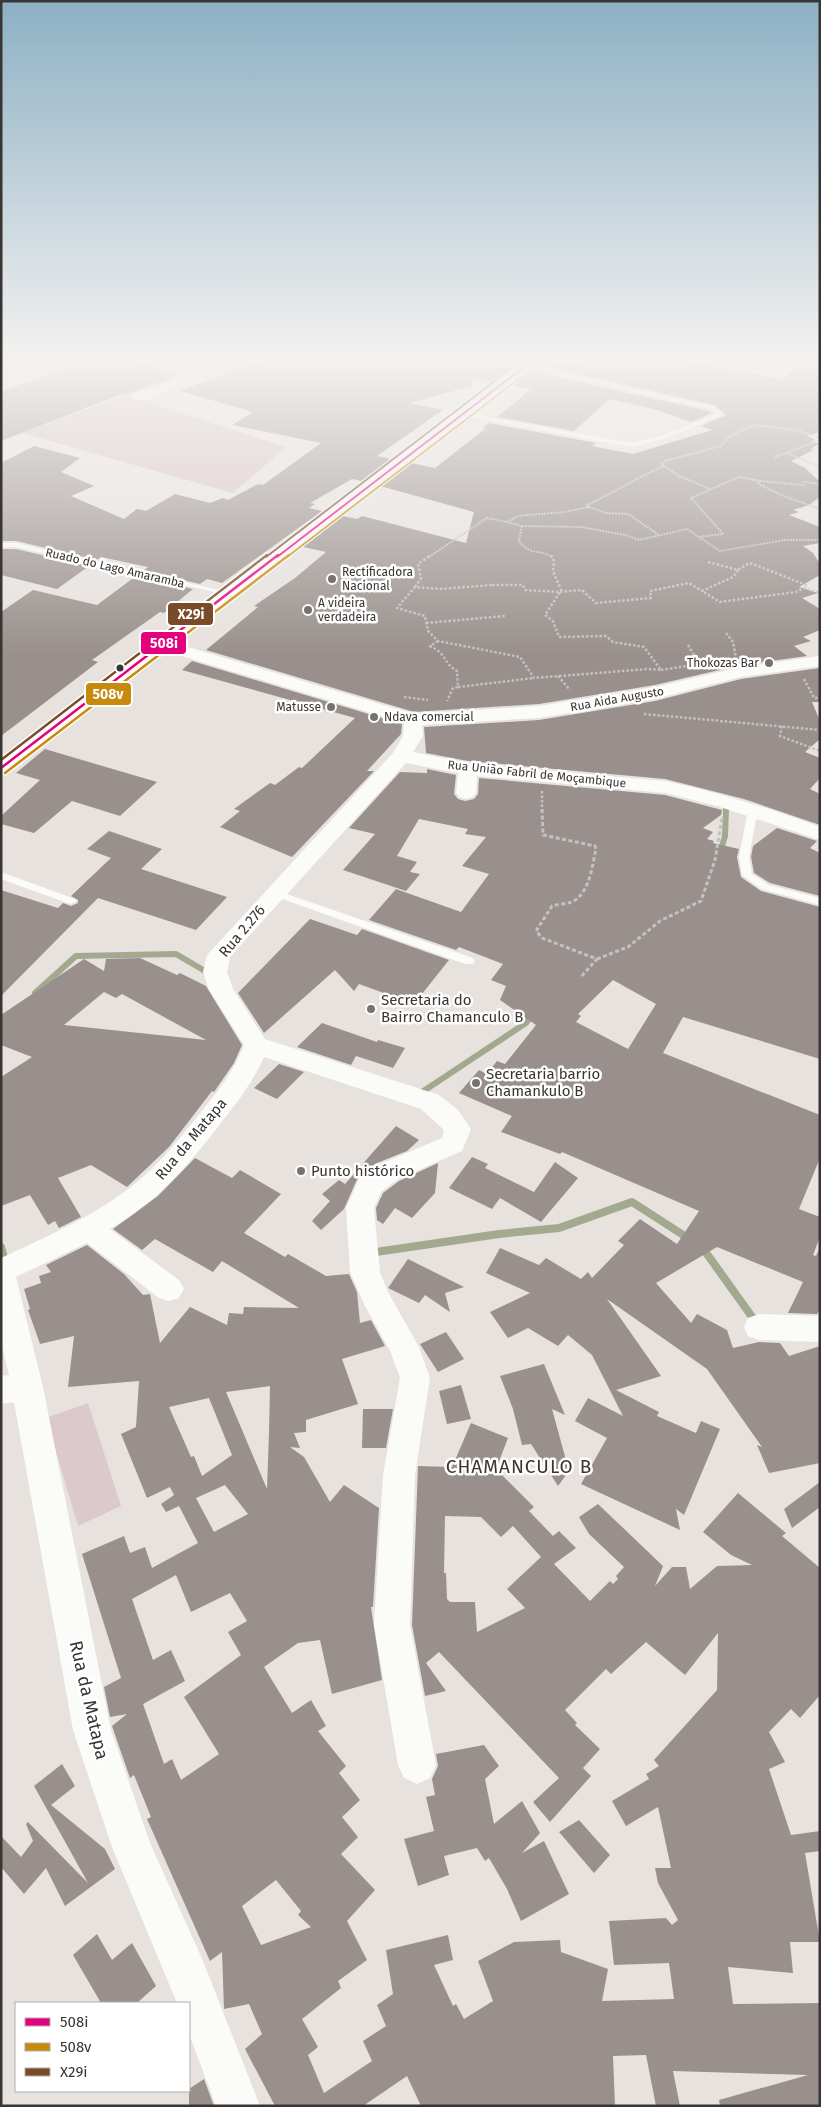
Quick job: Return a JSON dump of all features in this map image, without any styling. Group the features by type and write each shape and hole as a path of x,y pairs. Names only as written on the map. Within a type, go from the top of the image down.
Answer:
{"main road":[{"path":"1,768 403,458"}],"street":[{"path":"161,644 413,720 413,736 401,756"},
{"name":"Rua Aida Augusto","path":"413,720 499,717 655,693 741,672 797,666 820,661"},
{"name":"Rua União Fabril de Moçambique","path":"401,756 468,769 665,787 753,809 820,834"},
{"name":"Rua 2.276","path":"256,1045 221,990 215,972 219,955 365,798 401,756"},
{"path":"466,794 468,769"},
{"path":"256,1045 430,1102 449,1117 458,1129 453,1144 388,1172 370,1185 360,1208 365,1272 375,1297 404,1347 415,1378 399,1475 392,1625 417,1765"},
{"name":"Rua da Matapa","path":"1,1271 88,1228 136,1199 171,1167 251,1064 256,1045"},
{"path":"88,1228 170,1289"},
{"name":"Rua da Matapa","path":"1,1276 14,1389 92,1730 132,1847 188,1976 238,2106"},
{"path":"759,1327 820,1329"}],"lane":[{"name":"Ruado do Lago Amaramba","path":"1,545 16,546 228,593"},
{"path":"753,809 744,857 747,875 765,888 820,902"},
{"path":"1,875 71,901"},
{"path":"275,894 469,961"}],"path":[{"path":"664,466 662,463 675,458"},
{"path":"801,458 820,466"},
{"path":"664,466 679,476 711,490"},
{"path":"589,507 587,505 618,490 626,483 664,466"},
{"path":"699,537 724,534 692,500 696,495 739,477 796,485 803,485 804,482 820,484"},
{"path":"760,481 757,483 769,490 820,509"},
{"path":"507,522 518,516 564,512 589,507 606,513 628,514 659,535"},
{"path":"534,678 520,657 438,641 428,631 425,616 397,608 421,578 418,564 487,518 522,526 581,527 625,535 639,540 687,529 720,551 784,540 805,538 820,540"},
{"path":"522,526 519,541 532,554 551,555 554,561 553,571 561,592"},
{"path":"708,562 738,570"},
{"path":"702,591 733,577 738,570 749,563 806,584 804,588"},
{"path":"415,587 459,589 513,584 523,586 525,590 561,592 582,590 596,603 651,598 650,591 689,583 720,602 796,592 804,588 820,593"},
{"path":"446,704 453,688 458,687 534,678 648,669 661,670 644,646 613,642 606,636 559,637 553,621 545,616 561,592"},
{"path":"426,623 505,616"},
{"path":"726,633 733,642 736,662 741,672"},
{"path":"438,641 430,646 443,652 447,657 448,666 457,670 458,687"},
{"path":"688,645 698,664"},
{"path":"797,666 814,698 820,698"},
{"path":"616,699 634,714 820,730"},
{"path":"782,726 780,736 820,751"},
{"path":"544,777 541,798 544,805 543,835 586,843 595,846 596,849 586,885 580,895 572,902 552,906 536,931 542,938 597,959"},
{"path":"580,978 597,959 628,947 660,921 701,901 709,883 722,833 722,800"}],"shaded area":[{"path":"111,458 273,458 233,493"},
{"path":"88,1403 121,1506 78,1526 46,1418"}],"building":[{"path":"10,458 80,458 61,472 94,486 71,496 124,519 137,509 146,511 175,494 210,503 223,498 228,500 258,484 263,485 300,458 391,459 361,481 352,479 310,503 315,504 309,508 322,511 222,583 207,579 200,584 143,571 148,567 101,557 97,560 16,541 1,541 1,463"},
{"path":"447,458 797,458 791,461 805,468 820,482 820,497 809,505 793,510 799,512 789,515 820,527 820,543 803,546 813,553 820,564 820,575 799,587 818,593 802,598 820,609 820,630 803,637 811,641 794,646 807,656 741,665 655,685 539,704 414,712 206,650 258,607 254,606 295,578 326,552 303,547 343,516 357,519 362,516 466,543 474,512 380,486 411,463 435,468"},
{"path":"1,549 16,549 89,566 57,589 1,575"},
{"path":"136,576 193,589 164,613 160,612 92,660 98,662 1,736 1,612 33,590 97,605"},
{"path":"192,661 402,724 401,734 367,771 374,771 292,857 220,827 240,811 234,809 270,783 275,785 299,767 302,768 355,718 182,670"},
{"path":"820,668 820,702 812,702 820,721 820,739 805,752 820,758 820,778 810,789 820,794 820,825 744,799 665,779 468,761 426,753 424,727 539,720 655,701 741,679"},
{"path":"45,749 157,782 120,816 72,801 34,833 1,824 1,816 40,780 16,773"},
{"path":"427,769 456,775 454,794 458,799 465,801 474,799 478,794 479,778 665,795 722,810 721,815 703,828 713,832 707,839 714,841 713,843 739,849 737,857 741,877 761,891 820,907 820,1059 683,1017 663,1053 820,1115 820,1158 799,1209 820,1217 820,1237 813,1255 816,1256 820,1247 820,1309 817,1314 788,1313 803,1282 717,1247 656,1283 691,1323 697,1314 727,1330 733,1348 759,1342 780,1343 789,1356 820,1346 820,1463 769,1473 757,1445 762,1447 707,1369 607,1299 661,1376 616,1390 659,1412 657,1416 696,1433 701,1421 720,1429 684,1515 676,1509 680,1530 581,1484 607,1438 575,1421 588,1398 623,1416 592,1355 568,1335 558,1346 528,1328 508,1338 490,1312 530,1293 486,1273 500,1248 539,1265 546,1258 581,1279 588,1272 592,1278 624,1245 618,1241 640,1219 677,1244 699,1211 562,1152 560,1154 501,1132 512,1116 459,1093 479,1070 487,1074 497,1061 505,1064 536,1025 500,1000 506,986 491,980 503,964 459,947 456,950 369,920 396,889 461,912 489,874 462,866 486,837 465,834 468,829 419,819 397,856 417,862 410,872 420,874 406,891 343,870 375,834 349,828 400,772 427,773","holes":["613,980 656,1004 628,1049 576,1022 581,1016 578,1014"]},
{"path":"777,828 817,841 810,848 820,853 820,896 770,883 754,873 751,857 753,846"},
{"path":"109,831 162,849 141,869 227,897 196,930 98,898 1,996 1,890 58,908 63,903 71,906 78,903 78,900 71,896 111,858 87,849"},
{"path":"310,919 357,935 362,929 449,960 414,1004 359,984 354,991 335,970 264,1033 238,993"},
{"path":"140,958 177,975 180,973 206,986 242,1045 234,1063 214,1092 212,1091 169,1147 127,1187 91,1165 58,1178 81,1217 59,1228 55,1221 48,1225 30,1195 1,1206 1,1077 32,1057 1,1045 1,1015 84,959 104,971 106,959","holes":["104,992 116,998 122,994 206,1040 64,1025"]},
{"path":"322,1023 377,1042 378,1040 405,1048 393,1068 356,1056 351,1065 297,1047"},
{"path":"279,1064 304,1072 277,1099 254,1088"},
{"path":"396,1126 419,1140 407,1151 377,1163 359,1175 344,1209 321,1230 312,1221 330,1201 322,1194 339,1180 345,1184"},
{"path":"472,1157 488,1164 485,1168 534,1192 555,1162 578,1178 541,1222 500,1198 492,1209 449,1188"},
{"path":"195,1158 232,1178 240,1170 281,1194 244,1233 285,1257 288,1254 326,1276 349,1274 357,1292 360,1323 371,1320 385,1346 342,1359 358,1404 306,1420 306,1432 294,1433 300,1448 290,1447 304,1457 330,1502 344,1485 379,1508 373,1607 371,1607 382,1680 332,1694 320,1640 298,1643 264,1667 292,1713 311,1700 326,1726 318,1731 346,1766 339,1773 360,1800 342,1817 358,1837 341,1854 375,1890 347,1921 367,1960 338,1981 341,1988 302,2019 318,2047 308,2055 324,2093 372,2061 363,2041 386,2026 377,2005 393,1994 386,1950 448,1935 453,1960 434,1965 453,2006 456,2004 464,2019 493,2001 478,1961 514,1942 560,1940 561,1952 608,1969 602,2001 674,1999 669,1963 614,1965 609,1921 666,1918 672,1925 678,1920 658,1883 655,1868 671,1868 658,1807 626,1826 612,1801 649,1779 646,1774 659,1766 654,1760 717,1690 718,1633 685,1675 646,1642 611,1674 606,1669 565,1710 577,1723 575,1725 600,1749 583,1768 591,1776 550,1822 533,1802 559,1778 439,1652 426,1663 446,1691 425,1696 412,1625 418,1466 452,1467 471,1423 508,1438 496,1469 534,1507 529,1511 553,1536 559,1531 576,1548 554,1564 590,1601 610,1581 613,1584 618,1579 616,1576 624,1567 589,1534 579,1517 598,1504 663,1566 655,1586 672,1567 686,1567 690,1589 717,1566 752,1565 731,1555 703,1532 738,1493 786,1533 782,1536 820,1568 820,1695 800,1718 791,1709 769,1732 785,1762 769,1769 791,1835 820,1831 820,1851 805,1853 820,1942 790,1942 793,1973 728,1967 733,2004 820,2003 820,2106 720,2106 719,2100 808,2075 673,2071 680,2106 656,2106 646,2055 613,2056 615,2106 421,2106 407,2076 363,2106 275,2106 245,2049 262,2034 249,2004 224,2009 222,1952 210,1961 147,1819 151,1817 134,1775 130,1778 112,1726 127,1714 110,1717 104,1687 121,1678 82,1554 124,1536 130,1553 145,1547 152,1568 198,1543 179,1506 166,1512 161,1504 174,1495 170,1487 147,1498 121,1434 136,1427 139,1381 68,1387 74,1336 40,1344 28,1310 30,1309 24,1289 41,1283 39,1276 51,1272 46,1265 87,1245 124,1274 143,1295 150,1294 160,1343 190,1307 227,1325 229,1313 243,1314 244,1307 299,1308 222,1261 213,1272 155,1239 142,1250 113,1229 158,1196","holes":["270,1386 267,1489 226,1392","209,1398 232,1455 202,1476 194,1456 191,1457 169,1407","225,1485 248,1514 214,1532 196,1498","445,1516 481,1517 501,1537 513,1526 541,1557 507,1589 525,1608 477,1632 475,1602 450,1602 447,1599 446,1573 444,1573","176,1575 191,1612 230,1593 247,1621 228,1632 241,1655 184,1697 219,1754 181,1780 172,1759 164,1764 143,1704 185,1681 171,1650 153,1660 132,1599","276,1880 301,1911 298,1915 311,1927 261,1945 242,1906"]},
{"path":"438,1163 435,1193 412,1218 395,1208 383,1224 377,1220 376,1208 383,1193 399,1181"},
{"path":"408,1259 464,1287 445,1293 450,1312 425,1295 419,1303 388,1288"},
{"path":"446,1332 464,1359 438,1372 420,1344"},
{"path":"544,1364 565,1415 552,1409 569,1471 558,1486 531,1444 522,1445 513,1409 500,1376"},
{"path":"461,1385 471,1419 447,1424 439,1391"},
{"path":"363,1409 393,1409 386,1448 362,1448"},
{"path":"820,1482 820,1507 792,1528 784,1509"},
{"path":"484,1745 499,1766 485,1779 494,1824 522,1801 540,1833 522,1853 544,1841 569,1894 521,1921 507,1889 489,1858 485,1861 477,1848 444,1856 449,1875 418,1886 404,1839 434,1831 426,1797 435,1795 432,1779 438,1766 436,1754"},
{"path":"62,1764 75,1786 51,1805 105,1849 115,1869 65,1906 46,1868 24,1894 1,1867 1,1836 21,1857 33,1841 26,1824 28,1822 88,1883 34,1786"},
{"path":"579,1820 610,1855 594,1873 559,1832"},
{"path":"97,1934 112,1960 132,1943 156,1986 138,2002 100,2002 73,1955"},
{"path":"204,2079 214,2106 189,2106 190,2088"}],"waterway":[{"path":"726,801 726,809"},
{"path":"720,853 725,836 726,809"},
{"path":"35,993 76,956 176,954 210,974"},
{"path":"422,1092 526,1023 533,1013"},
{"path":"369,1253 499,1234 559,1228 632,1202 691,1240"},
{"path":"1,1247 6,1265"},
{"path":"702,1247 755,1321 758,1321"}],"transit line":[{"name":"X29i","path":"1,760 394,458"},
{"name":"508i","path":"1,768 405,458"},
{"name":"508v","path":"5,773 415,458"}],"place":[{"name":"Rectificadora Nacional","path":"332,579"},
{"name":"A videira verdadeira","path":"308,610"},
{"name":"Thokozas Bar","path":"769,663"},
{"name":"Matusse","path":"331,707"},
{"name":"Ndava comercial","path":"374,717"},
{"name":"Secretaria do Bairro Chamanculo B","path":"371,1009"},
{"name":"Secretaria barrio Chamankulo B","path":"476,1083"},
{"name":"Punto histórico","path":"301,1171"}],"district":[{"name":"CHAMANCULO B","path":"519,1466"}]}
